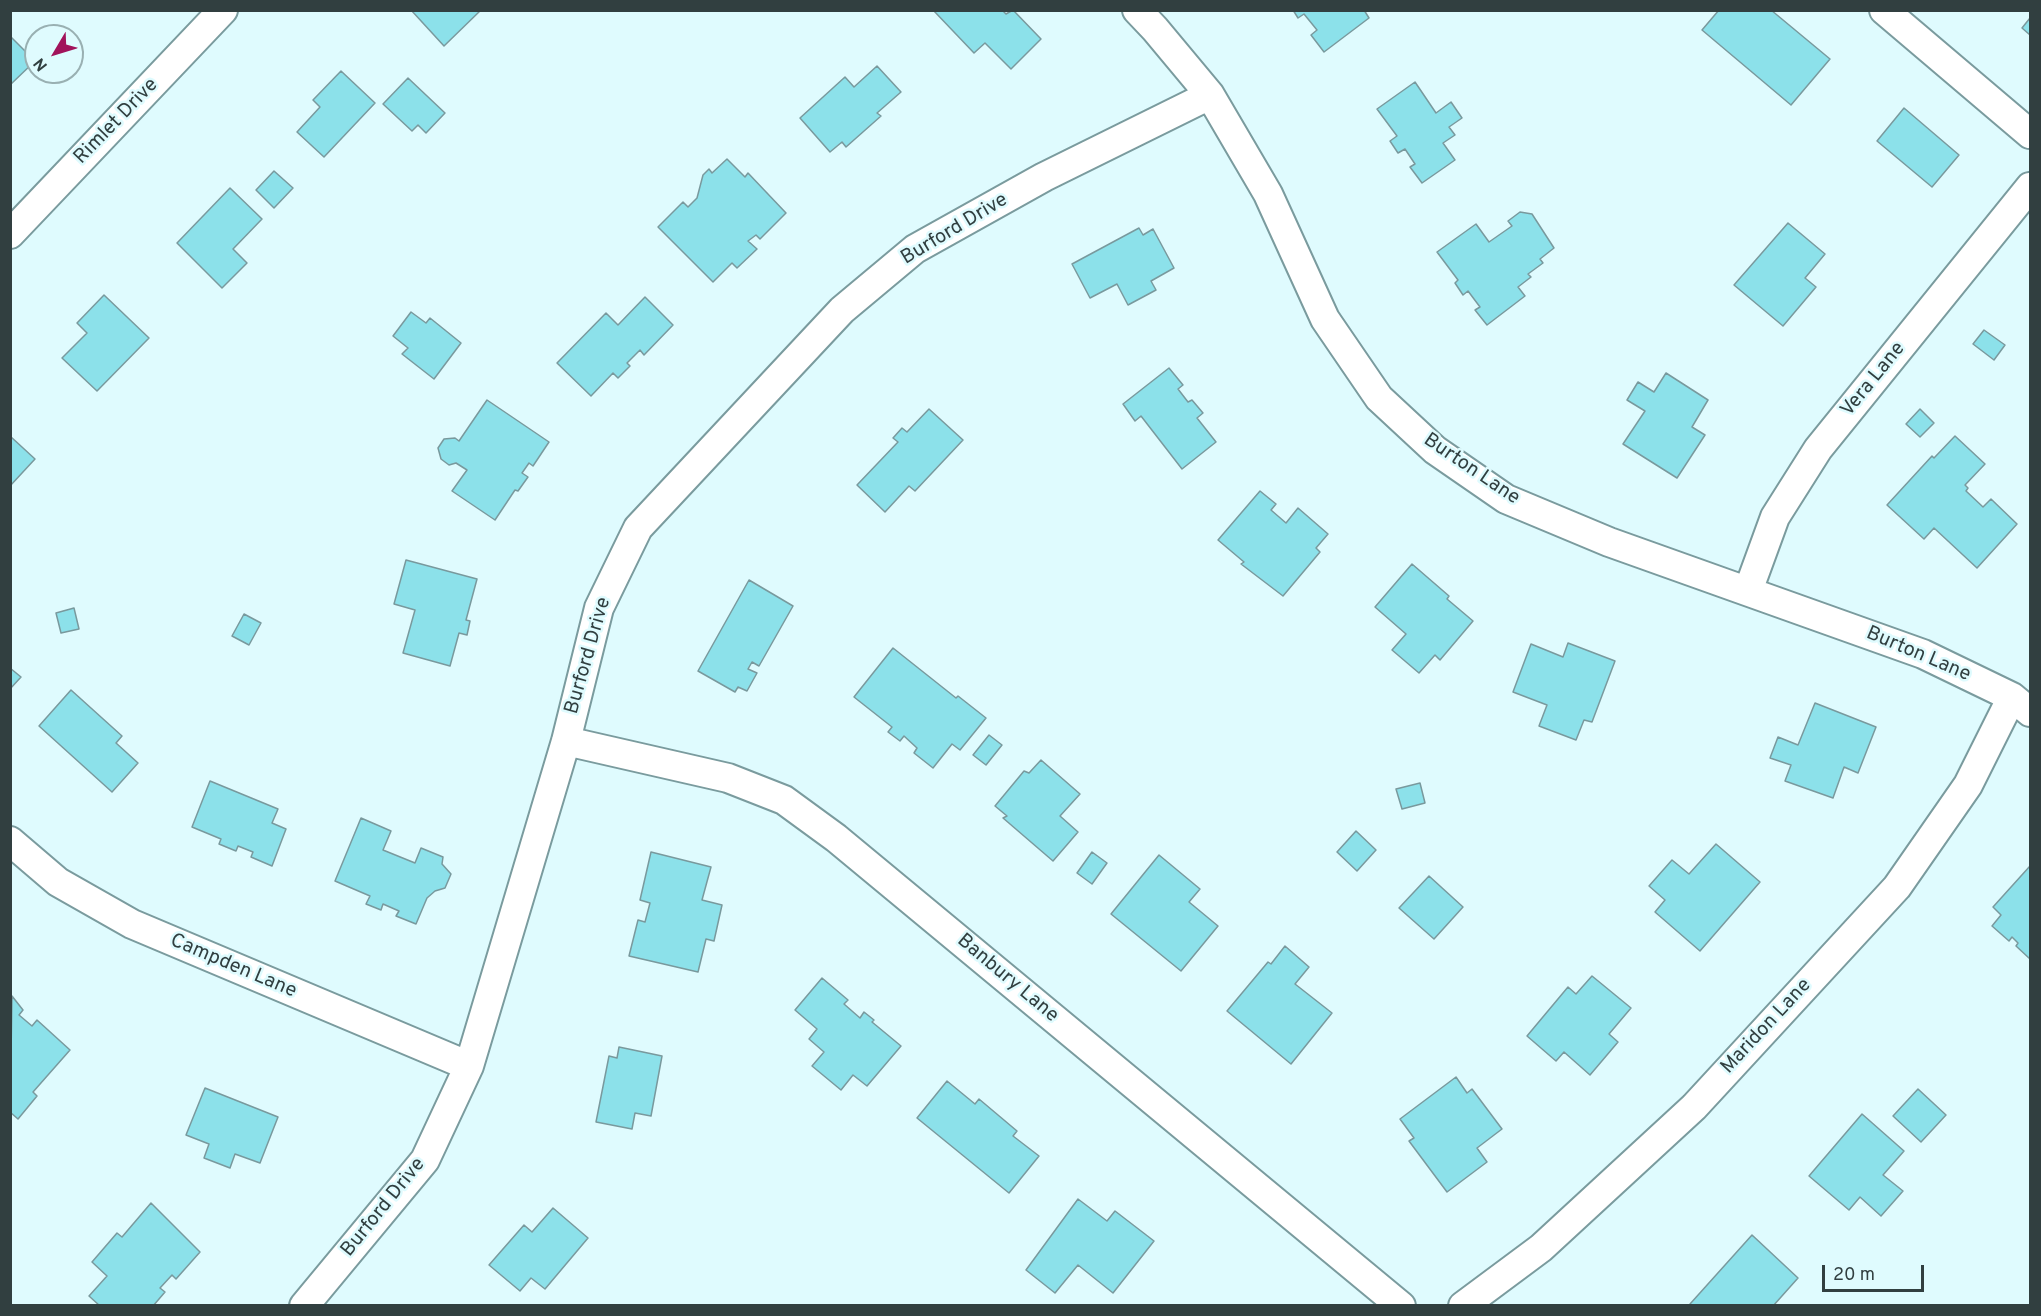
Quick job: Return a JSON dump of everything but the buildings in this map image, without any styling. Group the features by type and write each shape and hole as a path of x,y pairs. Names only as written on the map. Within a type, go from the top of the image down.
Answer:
{"street":[{"name":"Rimlet Drive","path":"10,234 223,10"},
{"name":"Burton Lane","path":"1137,10 1210,94 1268,194 1325,319 1379,398 1435,450 1506,499 1609,542 1923,654 2021,705"},
{"path":"1896,14 2031,134"},
{"name":"Burford Drive","path":"303,1305 425,1160 470,1066 566,741 598,608 638,528 842,310 915,249 1044,177 1210,94"},
{"name":"Vera Lane","path":"1748,591 1775,517 1818,449 2031,187"},
{"name":"Maridon Lane","path":"1463,1305 1541,1248 1695,1107 1897,886 2021,705"},
{"name":"Banbury Lane","path":"566,741 728,778 784,800 836,838 1401,1305"},
{"name":"Campden Lane","path":"10,841 58,882 132,924 470,1066"}]}
